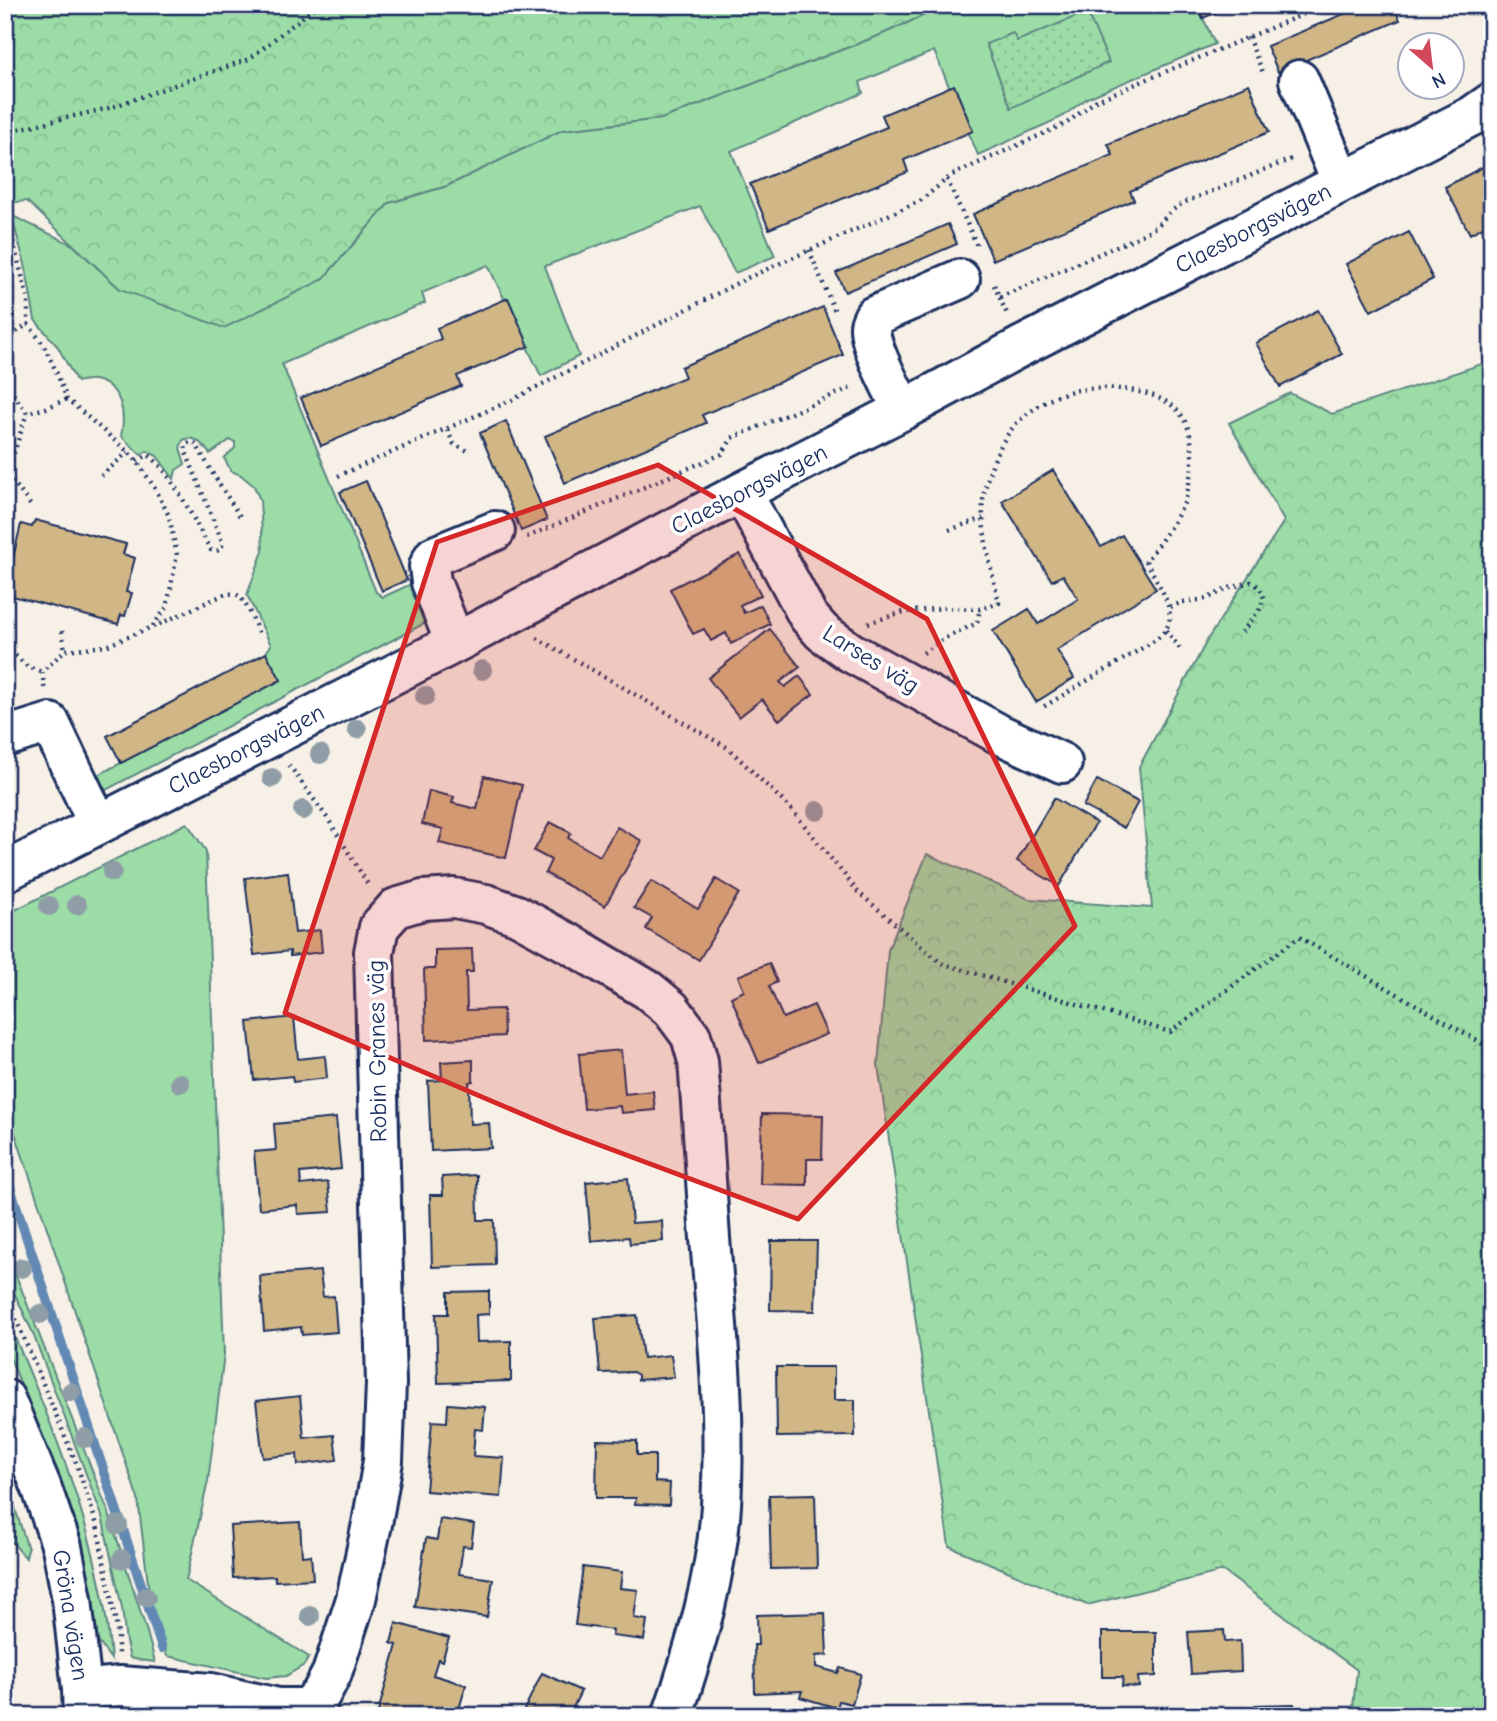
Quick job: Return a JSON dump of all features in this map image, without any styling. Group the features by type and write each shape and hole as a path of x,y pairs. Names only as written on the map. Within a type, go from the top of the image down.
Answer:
{"street":[{"path":"1299,80 1343,181"},
{"name":"Claesborgsvägen","path":"5,872 455,643 742,492 895,395 1035,339 1472,116 1492,103"},
{"path":"895,395 874,345 870,325 874,316 960,279"},
{"name":"Larses väg","path":"742,492 808,616 827,636 850,652 999,734 1062,763"},
{"path":"455,643 430,582 429,566 434,556 495,531"},
{"path":"5,737 50,723 98,824"},
{"name":"Robin Granes väg","path":"83,1703 120,1686 211,1693 278,1708 313,1712 332,1673 356,1599 383,1461 386,1383 374,952 379,927 396,908 422,900 454,898 486,904 517,915 648,990 671,1009 691,1036 698,1061 718,1328 722,1420 721,1506 700,1626 672,1716"},
{"name":"Gröna vägen","path":"5,1399 41,1486 62,1547 72,1599 83,1703"}],"path":[{"path":"5,132 109,108 249,59 318,5"},
{"path":"338,476 533,390 747,278 920,201 952,175 1067,123 1095,101 1326,5"},
{"path":"1490,5 1492,11"},
{"path":"1000,297 1138,237 1157,226 1170,212 1184,203 1298,156"},
{"path":"8,221 28,300 27,324 43,344 66,399 136,461 156,490 169,516 177,555 167,607 152,627"},
{"path":"5,340 27,324"},
{"path":"495,531 522,539 722,454 732,438 865,382 877,384 895,395"},
{"path":"5,383 27,414"},
{"path":"827,636 904,612 943,608 980,609 999,603 983,518 984,490 999,449 1012,428 1027,414 1050,400 1076,390 1135,391 1156,398 1174,407 1183,418 1191,439 1192,462 1184,503 1146,561 1170,607 1170,621 1166,630 1156,640 1043,707"},
{"path":"27,414 66,399"},
{"path":"27,414 7,477 32,507"},
{"path":"447,429 454,444 468,451"},
{"path":"136,461 148,455 154,458 172,482 211,550 217,551 223,544 185,450 186,444 196,444 241,518"},
{"path":"101,476 128,452"},
{"path":"948,530 983,518"},
{"path":"1170,607 1206,599 1251,582 1260,587 1264,598 1259,611 1242,632"},
{"path":"42,672 65,650 106,646 225,594 241,597 260,637"},
{"path":"890,674 945,638 977,623 980,609"},
{"path":"1166,630 1181,650"},
{"path":"62,631 65,650"},
{"path":"532,635 728,748 792,810 858,892 941,962 1170,1032 1299,937 1492,1049"},
{"path":"5,646 28,667 42,672"},
{"path":"42,672 50,723"},
{"path":"289,764 328,819 374,893"}],"highlighted area":[{"path":"658,465 927,619 1075,926 798,1219 562,1131 285,1013 437,542"}],"green space":[{"path":"5,5 947,5 880,35 661,119 562,130 447,186 389,203 322,280 224,328 120,289 27,201 5,203"},
{"path":"947,5 1197,5 1215,44 1087,98 1062,117 978,155 934,51 860,82 863,93 731,151 775,256 735,273 700,206 545,266 579,356 541,376 488,265 422,293 425,303 282,364 376,592 383,597 411,584 431,620 104,791 96,776 280,680 266,653 271,645 247,595 263,551 260,500 254,486 241,475 231,471 224,458 235,448 235,442 230,440 210,454 195,440 183,440 180,448 185,464 176,470 174,479 157,456 147,451 141,455 121,436 122,410 116,394 111,388 94,380 77,382 58,347 35,320 25,264 11,215 73,245 120,289 322,280 389,203 447,186 562,130 661,119 880,35","holes":["1017,41 1012,108 986,44"]},
{"path":"1087,12 1109,62 1011,108 986,44 1013,33 1017,41"},
{"path":"1492,355 1492,1716 1352,1716 1357,1670 1223,1571 1087,1605 949,1546 878,1065 888,950 927,854 1029,899 1152,908 1139,767 1209,637 1284,521 1229,423 1290,393 1332,414 1485,363"},
{"path":"187,823 206,851 224,1354 208,1481 186,1580 309,1657 304,1665 286,1676 266,1678 167,1656 150,1600 138,1499 5,1103 5,915"},
{"path":"5,1247 109,1514 155,1662 130,1658 102,1516 32,1331 5,1273"},
{"path":"5,1314 72,1482 97,1569 111,1659 98,1641 75,1532 56,1469 5,1346"},
{"path":"5,1476 28,1549 26,1558 5,1534"}],"building":[{"path":"1197,5 1234,5 1203,18"},
{"path":"1365,5 1393,5 1400,20 1278,72 1267,46"},
{"path":"1249,84 1269,132 1130,191 1134,200 993,260 973,214 1113,155 1108,144"},
{"path":"954,85 973,131 904,160 908,172 769,229 750,184 887,127 882,115"},
{"path":"1492,162 1492,222 1470,234 1445,187"},
{"path":"948,224 957,244 845,292 836,273"},
{"path":"1409,232 1433,279 1371,311 1346,264"},
{"path":"508,298 529,346 457,376 461,386 321,446 301,398 441,339 437,328"},
{"path":"823,307 843,355 702,415 706,423 565,483 545,436 685,377 681,367"},
{"path":"1318,310 1342,354 1280,387 1256,343"},
{"path":"506,421 547,520 521,531 480,433"},
{"path":"1053,470 1101,547 1122,535 1156,589 1057,650 1074,678 1036,702 993,631 1029,609 1038,624 1078,599 1063,575 1052,581 1002,501"},
{"path":"366,481 407,580 382,591 340,492"},
{"path":"35,520 126,544 123,554 135,558 126,592 132,593 125,616 121,615 118,624 5,594 7,556 13,558 21,524 32,527"},
{"path":"740,554 761,595 740,605 744,613 761,605 770,624 731,644 726,633 711,641 704,629 693,634 670,589"},
{"path":"770,629 800,667 780,682 785,687 799,676 813,694 779,720 762,699 739,717 708,678"},
{"path":"266,653 281,680 121,763 107,736"},
{"path":"484,776 522,785 506,858 439,843 443,829 422,824 429,791 454,797 452,803 477,809"},
{"path":"1097,780 1138,802 1124,828 1083,806"},
{"path":"1054,798 1096,823 1059,886 1017,861"},
{"path":"550,822 571,833 568,838 600,856 617,827 642,841 605,906 545,873 551,860 534,851"},
{"path":"288,872 295,933 320,930 322,952 290,956 290,951 254,955 245,878"},
{"path":"716,879 739,893 699,960 646,929 652,918 634,908 651,881 698,909"},
{"path":"472,949 473,972 466,972 467,1010 503,1009 504,1036 426,1040 424,969 435,969 435,950"},
{"path":"769,963 777,982 769,986 783,1018 814,1005 827,1034 759,1063 731,997 744,991 738,976"},
{"path":"294,1017 298,1059 325,1056 327,1078 293,1082 292,1076 254,1080 248,1022"},
{"path":"621,1050 625,1094 653,1091 655,1110 621,1113 620,1106 584,1109 579,1054"},
{"path":"473,1060 473,1081 469,1082 470,1124 489,1123 491,1148 431,1151 428,1081 442,1080 441,1062"},
{"path":"762,1114 823,1115 822,1159 807,1159 807,1185 760,1184"},
{"path":"336,1118 341,1169 300,1173 301,1185 328,1182 331,1212 298,1214 297,1205 259,1209 254,1152 276,1150 274,1124"},
{"path":"477,1175 478,1220 494,1220 495,1265 432,1267 430,1195 443,1195 442,1177"},
{"path":"628,1178 632,1223 662,1221 663,1241 630,1244 629,1237 591,1241 586,1182"},
{"path":"771,1241 817,1241 815,1311 770,1310"},
{"path":"320,1271 323,1297 334,1296 337,1332 302,1335 301,1327 264,1331 260,1276"},
{"path":"489,1291 489,1314 476,1315 477,1342 511,1341 511,1381 438,1383 436,1314 448,1314 448,1292"},
{"path":"637,1315 643,1358 671,1355 674,1377 638,1380 638,1375 633,1372 600,1373 595,1318"},
{"path":"776,1367 834,1367 834,1400 855,1400 855,1436 777,1437"},
{"path":"300,1396 304,1438 334,1435 337,1460 298,1465 297,1454 263,1458 256,1401"},
{"path":"448,1404 485,1407 483,1430 475,1429 473,1456 504,1458 501,1497 426,1491 432,1421 447,1422"},
{"path":"597,1440 637,1441 637,1455 655,1455 655,1482 670,1483 669,1505 635,1504 636,1498 596,1498"},
{"path":"815,1494 817,1568 771,1569 769,1495"},
{"path":"440,1519 474,1524 471,1547 463,1546 459,1574 493,1579 487,1617 415,1607 426,1538 437,1540"},
{"path":"300,1522 302,1556 311,1555 313,1579 275,1581 275,1576 233,1578 230,1526"},
{"path":"583,1567 622,1572 620,1588 638,1590 634,1618 647,1620 644,1640 612,1636 613,1630 575,1625"},
{"path":"825,1613 827,1655 816,1656 816,1667 838,1673 840,1668 861,1674 852,1704 839,1701 837,1708 800,1697 802,1691 755,1693 754,1645 758,1645 757,1615"},
{"path":"396,1623 449,1638 442,1661 438,1659 433,1675 466,1685 457,1716 393,1716 378,1712 397,1645 391,1643"},
{"path":"1224,1630 1225,1642 1240,1641 1241,1671 1191,1674 1188,1632"},
{"path":"1102,1632 1156,1632 1156,1676 1138,1677 1139,1687 1122,1686 1123,1677 1102,1677"},
{"path":"542,1673 581,1691 569,1716 521,1716"},
{"path":"1294,1704 1295,1716 1255,1716 1255,1705"}],"waterway":[{"path":"5,1172 162,1648"}]}
